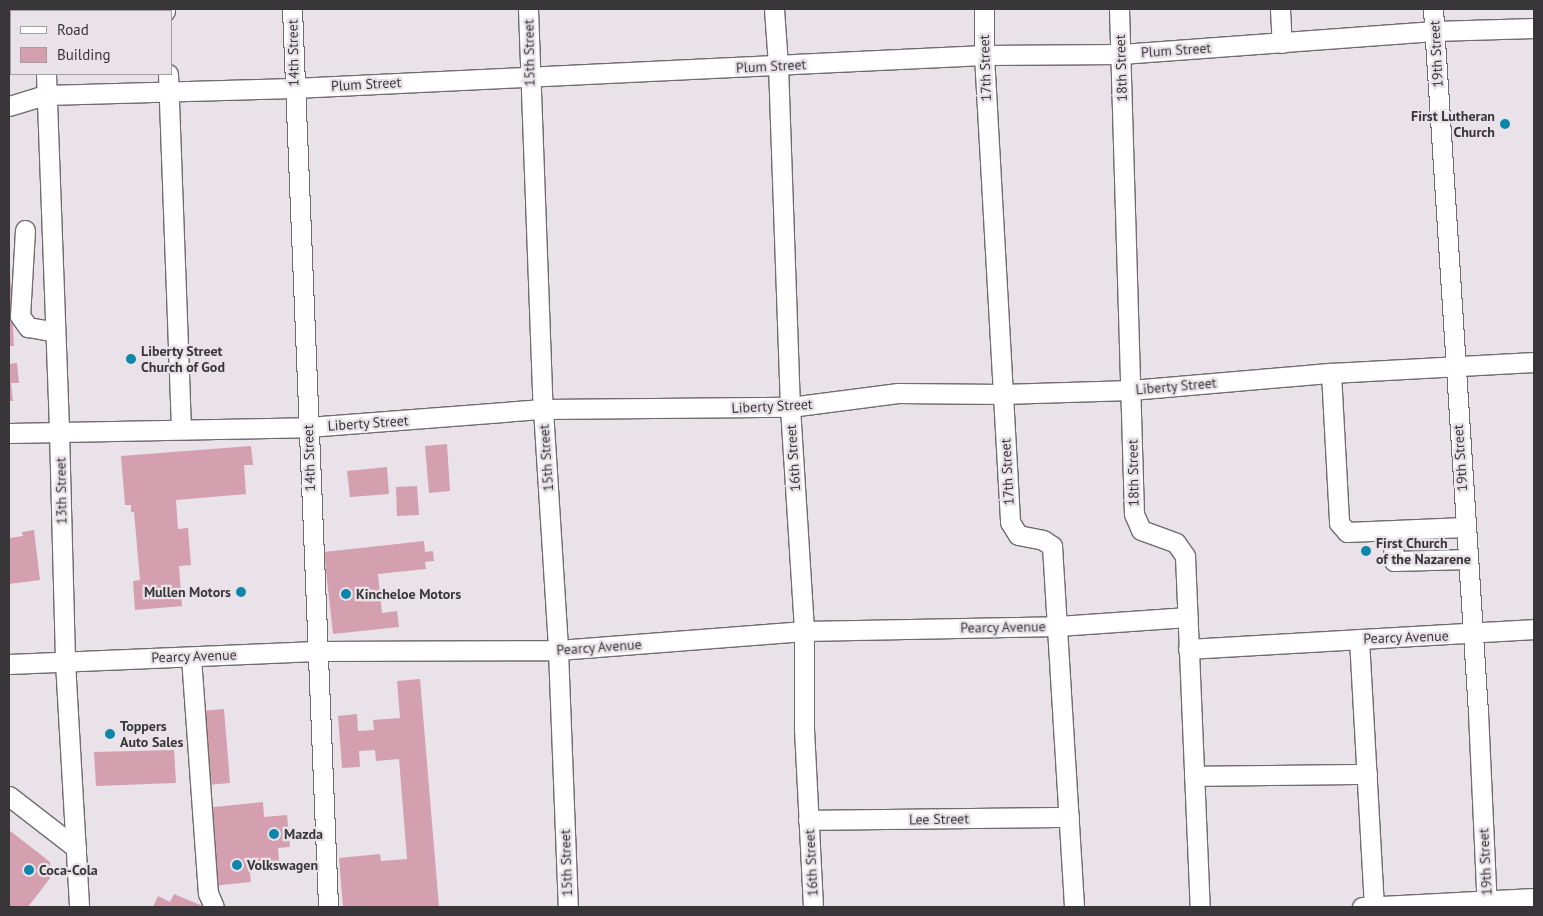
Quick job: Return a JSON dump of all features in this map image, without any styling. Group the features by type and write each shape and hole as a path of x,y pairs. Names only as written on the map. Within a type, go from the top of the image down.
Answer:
{"street":[{"name":"14th Street","path":"292,9 328,907"},
{"name":"15th Street","path":"528,9 529,77 543,409 558,650 568,907"},
{"name":"16th Street","path":"774,9 778,65 790,407 804,632 804,730 813,907"},
{"name":"17th Street","path":"984,9 984,55 1010,522 1018,535 1043,540 1052,546 1074,907"},
{"name":"18th Street","path":"1119,9 1134,514 1142,530 1176,543 1185,556 1200,907"},
{"path":"1280,9 1282,43"},
{"name":"19th Street","path":"1433,9 1472,634 1486,904"},
{"name":"Plum Street","path":"9,106 46,95 168,83 294,88 984,55 1121,54 1434,31 1534,28"},
{"name":"13th Street","path":"46,75 65,662 78,907"},
{"path":"168,83 181,428"},
{"path":"52,230 17,231 20,316 28,327 55,332"},
{"name":"Liberty Street","path":"9,433 181,428 308,427 543,409 790,407 898,393 1002,394 1131,390 1331,373 1534,362"},
{"path":"1331,373 1339,523 1347,532 1465,527"},
{"path":"1392,531 1394,561 1467,559"},
{"name":"Pearcy Avenue","path":"9,664 317,651 558,650 804,632 1058,626 1188,617"},
{"name":"Pearcy Avenue","path":"1188,649 1534,629"},
{"path":"1359,639 1374,907"},
{"path":"191,656 208,893 214,907"},
{"path":"1194,776 1366,774"},
{"path":"9,796 76,848"},
{"name":"Lee Street","path":"808,820 1069,817"},
{"path":"1362,907 1486,904 1534,898"}],"building":[{"path":"9,251 14,346 9,346"},
{"path":"17,363 19,383 11,383 13,401 9,401 9,364"},
{"path":"447,444 450,491 429,493 425,446"},
{"path":"251,446 253,465 244,465 246,494 176,500 178,529 188,528 191,565 179,566 182,606 135,610 133,581 140,580 134,512 131,512 131,505 125,505 121,456"},
{"path":"387,467 389,494 350,497 347,471"},
{"path":"417,486 419,515 397,516 396,487"},
{"path":"34,530 40,580 9,584 9,538 23,536 22,532"},
{"path":"424,541 425,552 433,551 434,561 425,562 426,569 378,574 382,613 397,611 399,627 333,634 324,552"},
{"path":"420,679 439,907 343,907 339,858 380,854 381,861 407,859 399,759 376,761 375,750 359,751 360,767 342,768 338,716 357,714 358,731 374,730 373,720 400,718 397,681"},
{"path":"224,709 230,783 207,785 201,711"},
{"path":"174,750 176,783 96,786 94,752"},
{"path":"263,802 264,817 287,815 290,847 278,848 279,861 249,864 251,882 212,886 204,808"},
{"name":"Coca-Cola","path":"9,830 50,862 51,877 28,907 9,907"},
{"path":"174,894 205,907 153,907 158,896 170,902"}],"place":[{"name":"First Lutheran Church","path":"1505,124"},
{"name":"Liberty Street Church of God","path":"131,359"},
{"name":"First Church of the Nazarene","path":"1366,551"},
{"name":"Mullen Motors","path":"241,592"},
{"name":"Kincheloe Motors","path":"346,594"},
{"name":"Toppers Auto Sales","path":"110,734"},
{"name":"Mazda","path":"274,834"},
{"name":"Volkswagen","path":"237,865"},
{"name":"Coca-Cola","path":"29,870"}]}
